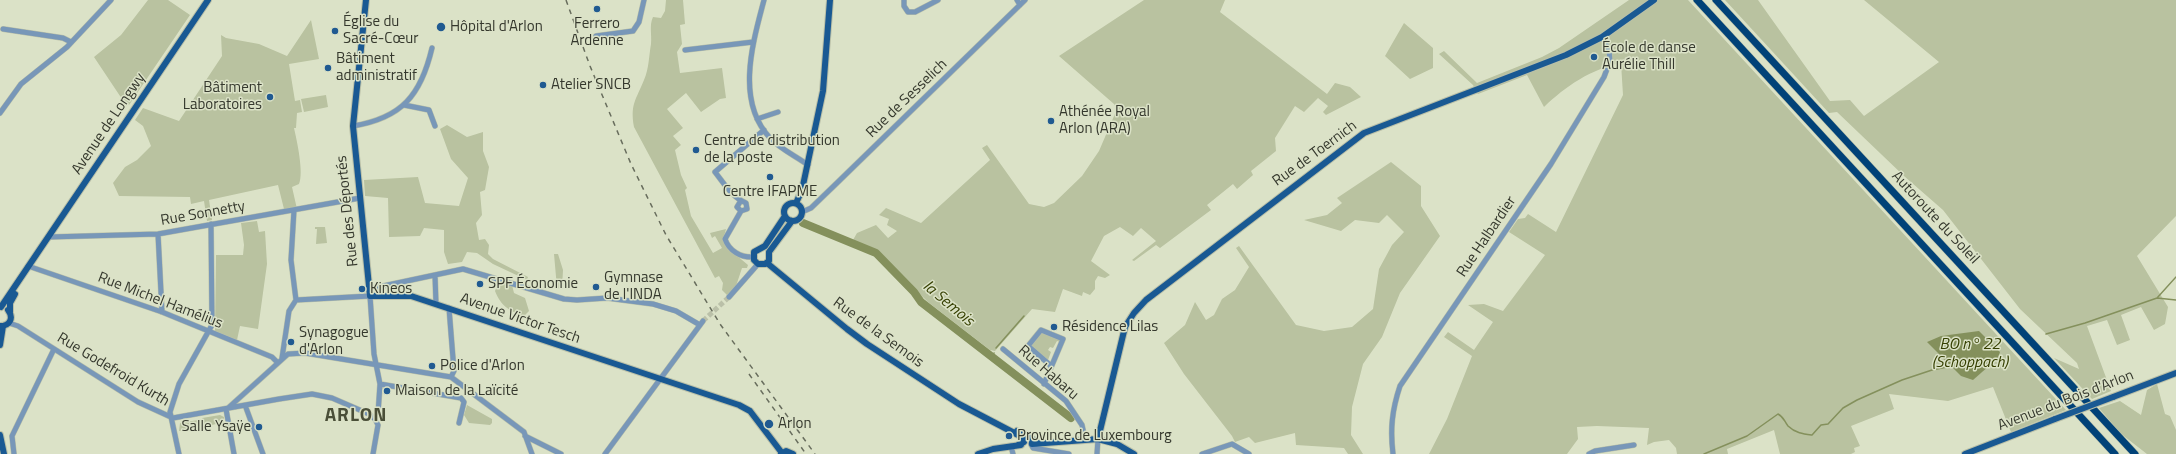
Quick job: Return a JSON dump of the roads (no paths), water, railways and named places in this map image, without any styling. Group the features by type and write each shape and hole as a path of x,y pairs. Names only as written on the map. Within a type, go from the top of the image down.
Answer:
{"highway":[{"name":"Autoroute du Soleil","path":"1698,0 2115,454"},
{"name":"Autoroute du Soleil","path":"1716,0 2135,454"}],"main road":[{"name":"Avenue de Longwy","path":"1,307 208,0"},
{"name":"Rue des Déportés","path":"366,0 353,126 370,296"},
{"path":"796,203 801,206 802,212 800,218 792,221 769,252 770,258 767,263 758,264 754,257 756,250 762,248 785,216 786,206 796,203 802,190 824,80 830,0"},
{"name":"Rue de Toernich","path":"1098,439 1125,327 1134,313 1146,300 1276,198 1364,132 1566,55 1602,37 1654,0"},
{"path":"785,216 792,221"},
{"path":"762,248 769,252"},
{"name":"Rue de la Semois","path":"767,263 847,329 959,404 980,416 1032,442 1045,443 1085,439"},
{"name":"Avenue de Longwy","path":"10,317 12,299 30,266"},
{"name":"Avenue Victor Tesch","path":"370,296 411,296 747,408 781,453"},
{"path":"0,345 1,326 10,317 1,307"},
{"name":"Avenue du Bois d'Arlon","path":"1965,454 2176,373"},
{"name":"Rue de la Semois","path":"980,416 1023,435 1032,442"},
{"name":"Rue de la Semois","path":"991,421 1022,437 1024,442 1018,445"},
{"path":"0,435 4,454"},
{"path":"1085,439 1098,439 1117,444 1134,454"},
{"path":"978,454 993,449 1032,442"},
{"path":"781,453 788,451 793,454"}],"street":[{"path":"0,113 21,84 71,42 111,0"},
{"path":"596,36 633,31 639,22 644,0"},
{"path":"764,0 753,42 750,77 757,119 764,130 784,149 808,165"},
{"path":"904,0 904,6 908,12 915,12 938,0"},
{"path":"1016,0 1020,5"},
{"name":"Rue de Sesselich","path":"802,212 811,208 1025,0"},
{"path":"3,29 63,38 71,42"},
{"name":"Rue Halbardier","path":"1393,454 1390,422 1393,406 1400,386 1552,164 1604,77 1610,61 1609,50 1602,37"},
{"path":"685,50 753,42"},
{"path":"353,126 375,121 404,105 420,84 432,48"},
{"path":"404,105 426,108 430,110 435,126"},
{"path":"757,119 778,112"},
{"path":"739,203 720,182 715,172 764,130"},
{"path":"799,158 809,157"},
{"name":"Rue Sonnetty","path":"49,237 158,234 360,198"},
{"path":"739,203 744,202 747,207 741,212 727,233 725,239 730,248 743,257 754,257"},
{"path":"739,203 738,209 741,212"},
{"path":"280,360 289,311 296,300 290,260 294,210"},
{"path":"179,454 173,418 170,412 176,390 212,326 211,224"},
{"path":"158,234 162,312"},
{"path":"729,296 758,264"},
{"name":"Rue Michel Hamélius","path":"30,266 162,312 280,360"},
{"path":"369,289 464,269 564,299 607,298 653,304 676,311 702,323 605,454"},
{"path":"435,275 436,304"},
{"path":"381,287 379,292 382,295"},
{"path":"296,300 370,296"},
{"name":"Rue des Déportés","path":"370,296 376,365 380,384 375,419 378,425 373,454"},
{"path":"449,308 454,371 451,377"},
{"name":"Rue Godefroid Kurth","path":"10,317 16,326 138,402 173,418 316,394 332,398 369,414 375,419"},
{"path":"1044,384 1050,365 1063,339 1041,330 1029,344 1029,348 1050,365"},
{"path":"14,454 12,436 54,349"},
{"name":"Rue Habaru","path":"1003,349 1068,404 1082,425 1085,439"},
{"path":"375,351 377,360 385,366"},
{"path":"234,454 226,410 280,360 294,352 451,377 520,430 525,436 531,452"},
{"path":"380,384 461,398 464,402 459,423"},
{"path":"245,405 263,454"},
{"path":"525,436 536,440 561,454"},
{"path":"1097,454 1098,439"},
{"path":"531,452 531,444 536,440"},
{"path":"1032,442 1033,448 1069,454"},
{"path":"1202,454 1232,444 1249,454"},
{"path":"1592,454 1634,445"},
{"path":"1011,446 1013,454"}],"water":[{"name":"BO n° 22 (Schoppach)","path":"1979,331 2000,352 1998,358 1973,380 1961,376 1927,342 1941,336"}],"waterway":[{"name":"la Semois","path":"803,223 876,253 914,292 921,302 1071,418"},
{"path":"2157,298 2176,277"},
{"path":"2046,334 2085,323 2157,298 2176,300"},
{"path":"996,348 1024,316"},
{"name":"la Semois","path":"992,357 994,353"},
{"path":"1704,454 1747,436 1778,414 1783,418 1788,426 1797,432 1812,435 1821,425 1828,424 1843,408 1857,400 1902,380 1932,370 1952,366"}],"tunnel":[{"path":"703,321 729,297"}],"railway":[{"path":"566,0 590,66 631,164 666,235 720,324 815,454"},
{"path":"749,374 806,454"}],"place":[{"name":"Ferrero Ardenne","path":"597,9"},
{"name":"Hôpital d'Arlon","path":"441,27"},
{"name":"Église du Sacré-Cœur","path":"335,31"},
{"name":"École de danse Aurélie Thill","path":"1594,57"},
{"name":"Bâtiment administratif","path":"328,68"},
{"name":"Atelier SNCB","path":"543,85"},
{"name":"Bâtiment Laboratoires","path":"270,97"},
{"name":"Athénée Royal Arlon (ARA)","path":"1051,121"},
{"name":"Centre de distribution de la poste","path":"696,150"},
{"name":"Centre IFAPME","path":"770,177"},
{"name":"SPF Économie","path":"480,284"},
{"name":"Gymnase de l'INDA","path":"596,287"},
{"name":"Kineos","path":"362,289"},
{"name":"Résidence Lilas","path":"1054,327"},
{"name":"Synagogue d'Arlon","path":"291,342"},
{"name":"Police d'Arlon","path":"432,366"},
{"name":"Maison de la Laïcité","path":"387,391"},
{"name":"Arlon","path":"769,424"},
{"name":"Salle Ysaÿe","path":"259,427"},
{"name":"Province de Luxembourg","path":"1009,436"}],"district":[{"name":"ARLON","path":"356,416"}]}
